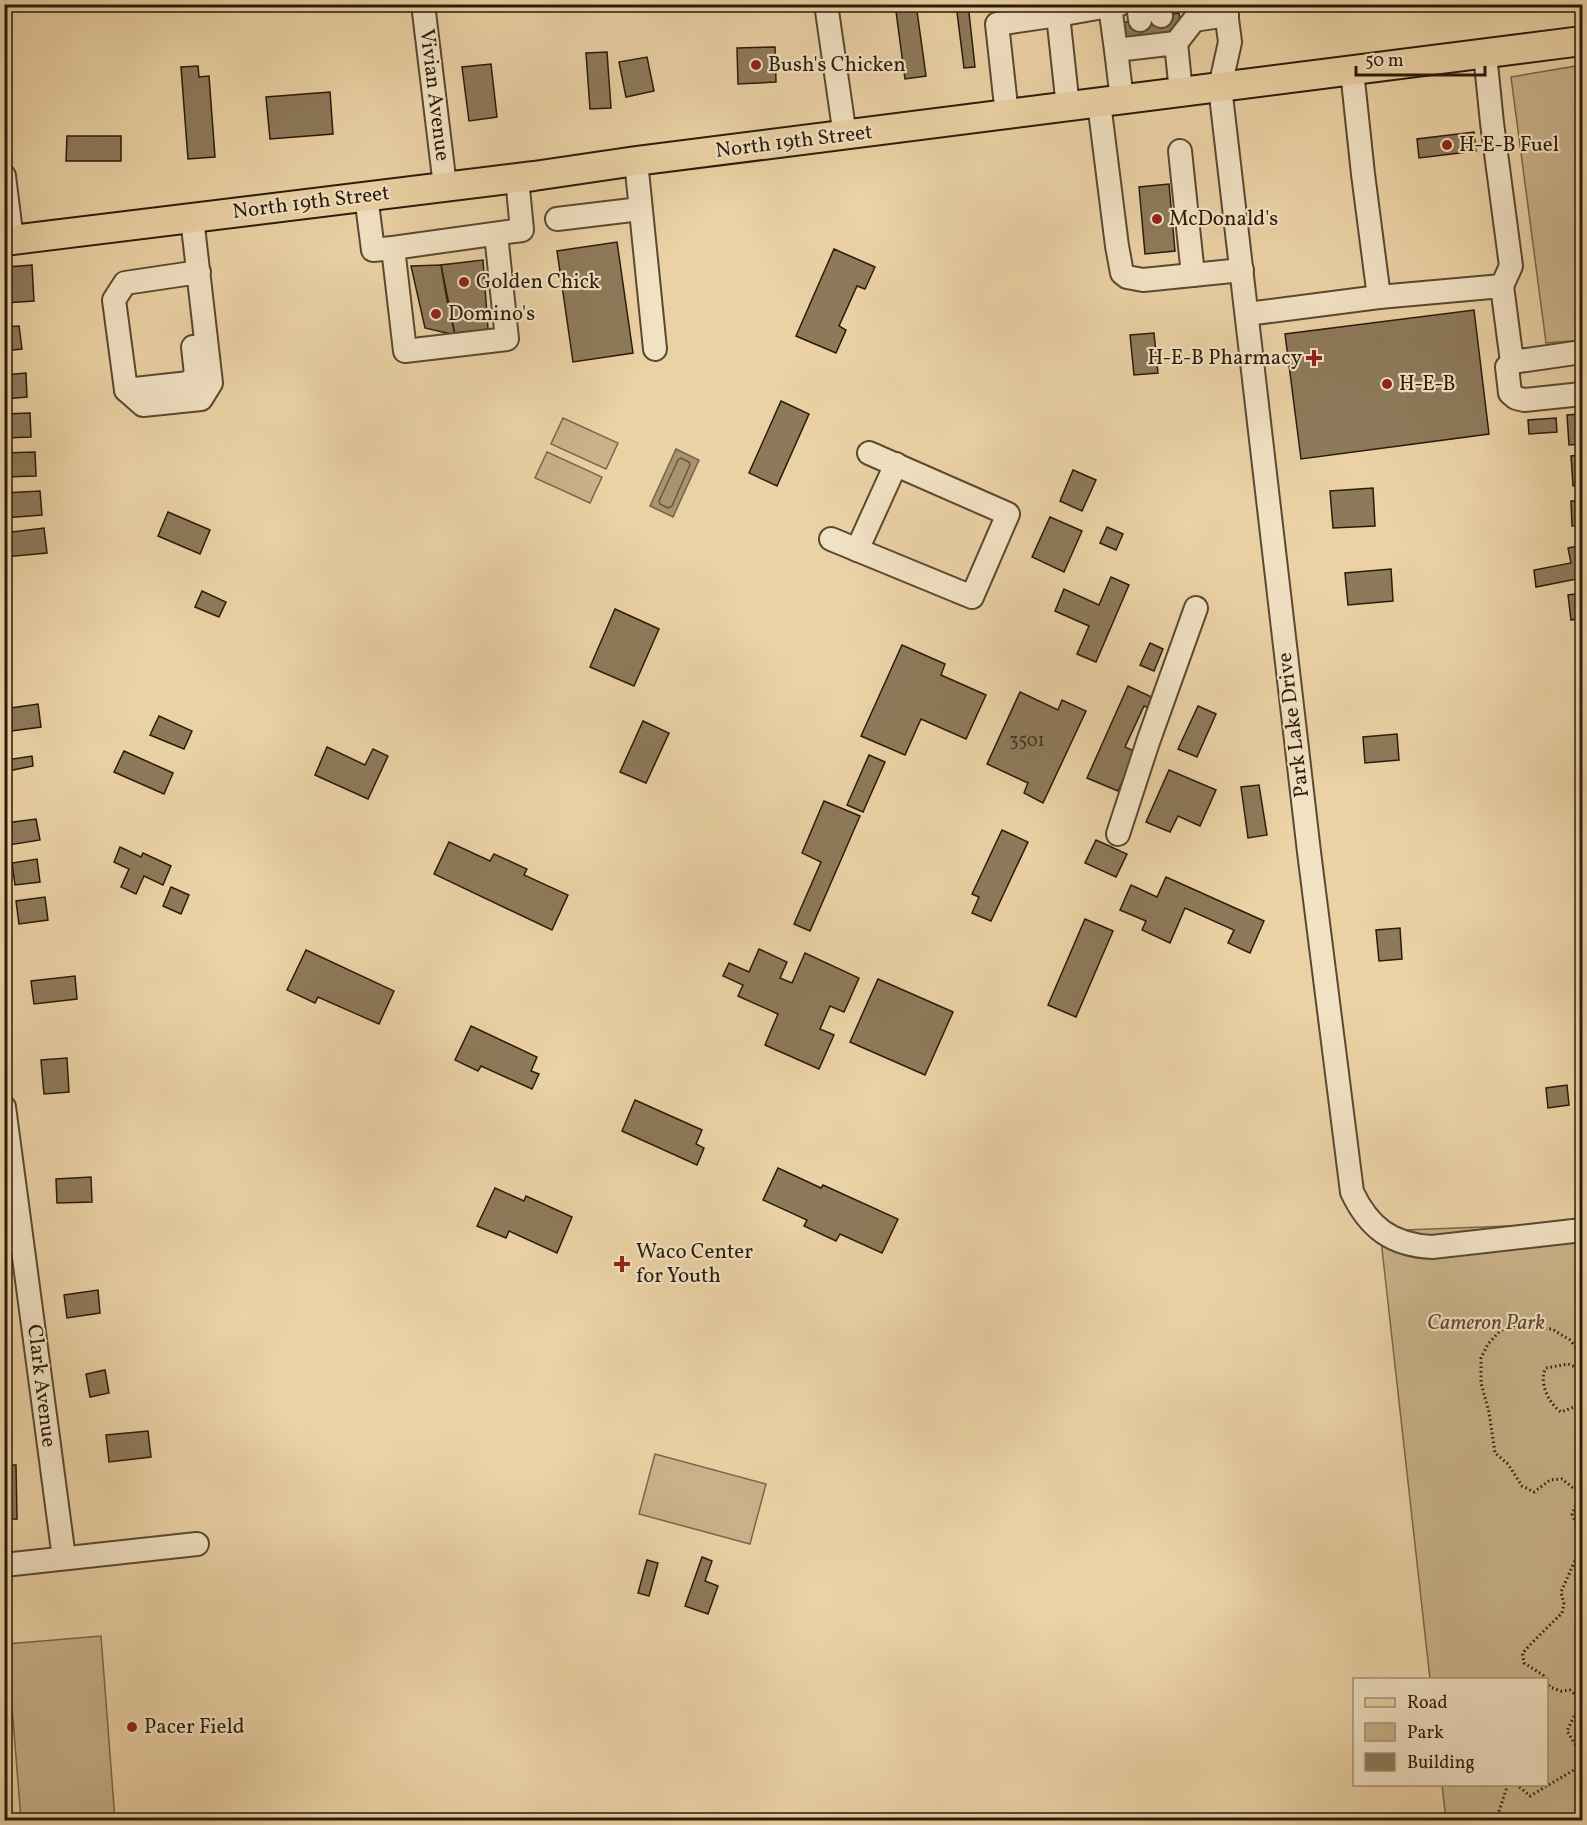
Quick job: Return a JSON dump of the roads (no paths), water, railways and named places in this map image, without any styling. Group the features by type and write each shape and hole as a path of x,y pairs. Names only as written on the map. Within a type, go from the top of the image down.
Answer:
{"main road":[{"name":"North 19th Street","path":"8,241 1582,41"}],"street":[{"name":"Vivian Avenue","path":"423,4 445,186"},
{"path":"826,4 845,136"},
{"path":"1007,115 997,24 1115,5 1116,50 1111,101 1117,246 1122,273 1127,277 1143,280 1242,270"},
{"path":"1116,50 1154,28 1193,12 1226,10"},
{"name":"Park Lake Drive","path":"1226,10 1230,42 1220,87 1309,852 1352,1192 1359,1208 1380,1231 1395,1240 1414,1246 1432,1247 1582,1230"},
{"path":"1058,15 1068,107"},
{"path":"1154,28 1181,92"},
{"path":"1485,54 1510,266 1502,286 1512,362"},
{"path":"1352,71 1379,297"},
{"path":"1180,152 1193,275"},
{"path":"636,161 655,349"},
{"path":"4,176 8,241"},
{"path":"366,196 373,250 393,248 522,230 517,178"},
{"path":"557,219 640,209"},
{"path":"192,218 192,273 212,383 201,399 143,405 126,390 114,300 125,283 192,273"},
{"path":"393,248 405,351 507,339 496,234"},
{"path":"1247,314 1379,297 1502,286"},
{"path":"1582,352 1512,362 1507,367 1510,393 1516,398 1524,400 1582,394"},
{"path":"831,538 972,597 1008,514 869,453"},
{"path":"857,550 896,464"},
{"path":"1118,834 1196,608"},
{"name":"Clark Avenue","path":"4,1107 13,1235 64,1558"},
{"path":"4,1565 197,1544"}],"water":[{"path":"676,449 699,460 673,517 650,506"}],"place":[{"name":"Bush's Chicken","path":"756,65"},
{"name":"H-E-B Fuel","path":"1447,145"},
{"name":"McDonald's","path":"1157,219"},
{"name":"Golden Chick","path":"464,282"},
{"name":"Domino's","path":"436,314"},
{"name":"H-E-B Pharmacy","path":"1314,358"},
{"name":"H-E-B","path":"1387,384"},
{"name":"Waco Center for Youth","path":"622,1264"},
{"name":"Pacer Field","path":"132,1727"}],"park label":[{"name":"Cameron Park","path":"1486,1323"}]}
